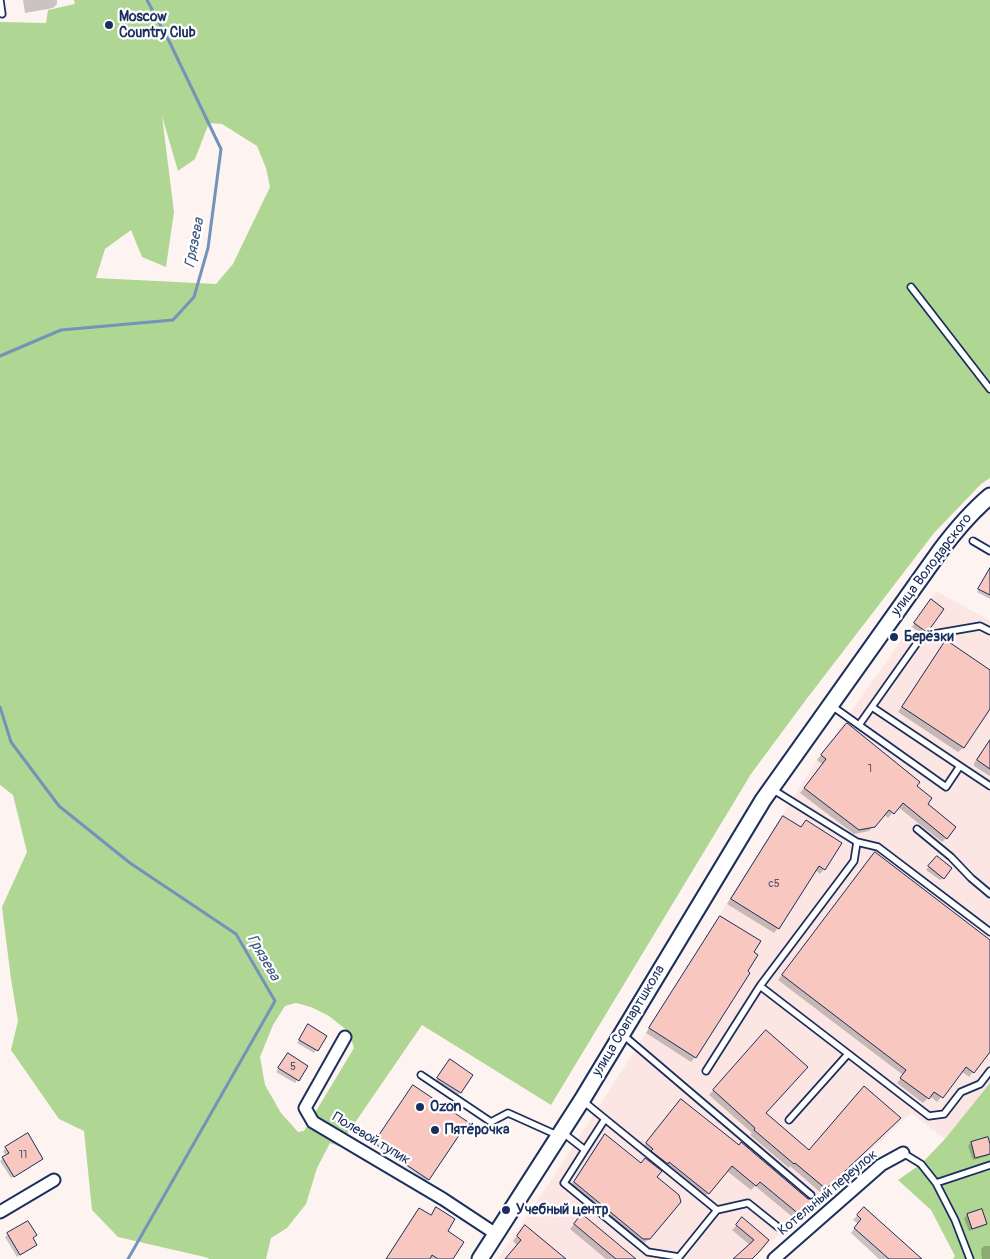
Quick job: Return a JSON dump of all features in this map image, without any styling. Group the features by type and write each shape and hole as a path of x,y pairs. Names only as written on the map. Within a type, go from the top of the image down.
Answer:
{"street":[{"name":"улица Володарского","path":"773,785 960,524 990,496"},
{"name":"улица Совпартшкола","path":"480,1259 582,1100 773,785"},
{"name":"Полевой тупик","path":"345,1038 304,1108 312,1122 443,1199 496,1234"},
{"name":"Котельный переулок","path":"774,1259 881,1165 903,1153"},
{"path":"0,1212 54,1180"}],"lane":[{"path":"0,0 2,14"},
{"path":"911,287 990,389"},
{"path":"973,541 990,551"},
{"path":"859,725 922,636 980,626 990,631"},
{"path":"872,706 990,786"},
{"path":"827,708 859,725 946,787 960,766"},
{"path":"773,785 856,842 878,847 990,932"},
{"path":"917,829 951,856 971,878 990,894"},
{"path":"706,1071 760,986 854,861 856,842"},
{"path":"760,986 929,1116 944,1114 961,1092 980,1084 990,1070"},
{"path":"622,1034 811,1195"},
{"path":"789,1120 848,1054"},
{"path":"421,1076 491,1122 508,1113 560,1134 585,1150"},
{"path":"582,1100 716,1210"},
{"path":"605,1119 564,1183 648,1252 679,1257 716,1210 748,1203 778,1227"},
{"path":"903,1153 920,1164 936,1183 955,1220 970,1259"},
{"path":"936,1183 990,1165"}],"shaded area":[{"path":"936,591 990,621 990,1083 945,1139 911,1113 753,1259 498,1259 637,1047 816,761"}],"green space":[{"path":"74,0 990,0 990,478 981,484 934,533 751,774 551,1105 422,1025 339,1146 330,1143 317,1168 306,1204 287,1228 271,1238 266,1259 208,1259 118,1237 92,1210 84,1131 59,1119 11,1050 18,1021 2,907 27,852 13,795 0,785 0,22 46,23 48,10 75,4","holes":["162,116 178,171 195,159 209,123 222,124 257,146 266,168 270,187 233,264 216,284 96,278 105,249 131,230 142,257 166,267 174,212","296,1003 311,1007 329,1016 349,1032 354,1048 304,1131 298,1132 281,1113 265,1085 260,1057 273,1025 285,1006"]},
{"path":"990,1083 990,1259 953,1259 955,1256 931,1210 898,1180 921,1164 945,1139"}],"building":[{"path":"990,568 990,595 978,589"},
{"path":"931,599 944,609 929,630 925,631 914,623"},
{"path":"946,640 990,670 990,709 964,748 902,707"},
{"path":"847,723 920,782 917,786 932,798 928,804 956,827 947,839 903,803 894,814 889,810 875,827 859,830 804,788 826,759 821,755"},
{"path":"990,740 990,769 977,760"},
{"path":"783,816 801,827 806,820 842,843 825,870 819,866 779,929 731,899"},
{"path":"875,852 990,940 990,1052 974,1073 966,1067 943,1098 934,1092 929,1099 900,1078 906,1070 782,975"},
{"path":"937,856 952,868 944,879 928,866"},
{"path":"720,916 761,941 754,952 758,955 748,971 750,973 696,1058 649,1028"},
{"path":"308,1024 327,1036 318,1051 299,1040"},
{"path":"766,1030 808,1067 766,1113 809,1150 864,1086 901,1118 826,1189 754,1130 755,1128 713,1090"},
{"path":"288,1053 308,1066 299,1081 278,1068"},
{"path":"450,1059 473,1075 461,1093 437,1078"},
{"path":"413,1085 468,1122 429,1180 374,1143"},
{"path":"681,1099 739,1145 741,1142 808,1199 812,1199 815,1202 800,1215 760,1182 756,1186 732,1166 709,1194 669,1162 668,1164 651,1151 653,1149 646,1143"},
{"path":"28,1133 43,1159 14,1177 2,1157 9,1153 5,1147"},
{"path":"605,1134 641,1163 645,1158 662,1171 657,1177 679,1195 681,1202 650,1239 643,1239 574,1182"},
{"path":"988,1137 990,1154 975,1158 971,1142"},
{"path":"436,1207 455,1219 448,1231 464,1242 453,1259 438,1259 432,1255 430,1259 386,1259 419,1208 431,1215"},
{"path":"864,1207 922,1259 889,1259 854,1228 861,1219 857,1215"},
{"path":"982,1209 987,1224 972,1229 967,1214"},
{"path":"582,1214 636,1259 616,1259 574,1224"},
{"path":"742,1217 769,1240 752,1259 733,1259 754,1240 736,1225"},
{"path":"28,1221 37,1235 33,1238 37,1245 20,1255 7,1233"},
{"path":"525,1225 566,1259 505,1259 521,1240 517,1236"}],"waterway":[{"name":"Грязева","path":"0,356 61,330 173,320 194,297 208,248 221,149 147,0"},
{"name":"Грязева","path":"0,707 11,742 59,806 130,863 236,934 275,1001 128,1259"}],"place":[{"name":"Moscow Country Club","path":"109,25"},
{"name":"Берёзки","path":"894,637"},
{"name":"Ozon","path":"420,1107"},
{"name":"Пятёрочка","path":"435,1130"},
{"name":"Учебный центр","path":"506,1210"}]}
